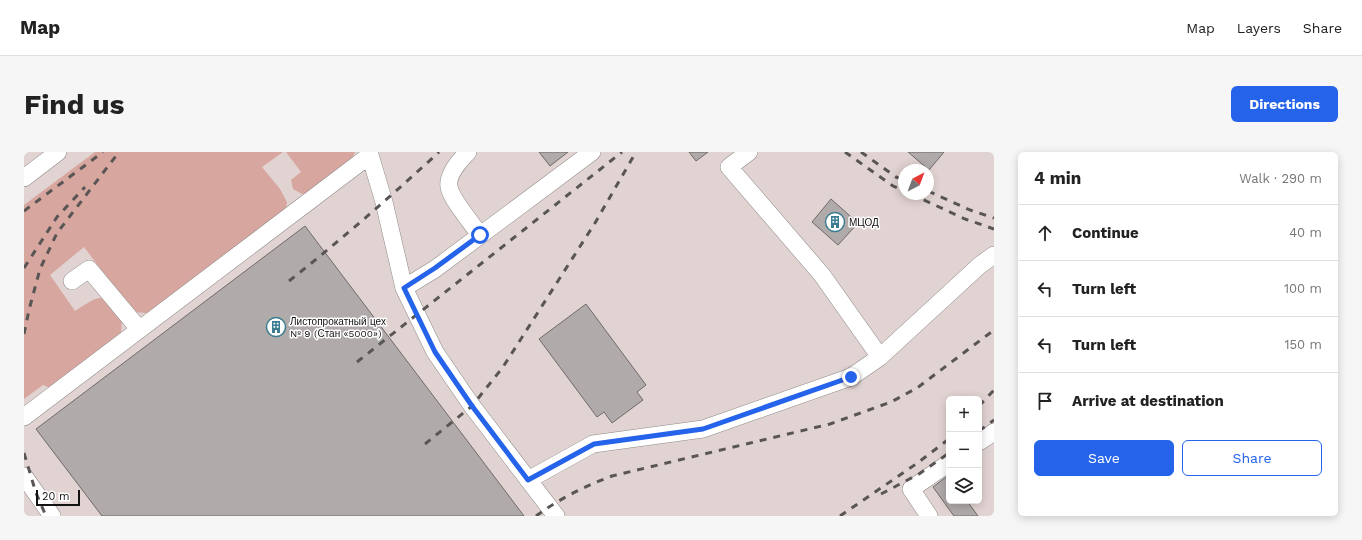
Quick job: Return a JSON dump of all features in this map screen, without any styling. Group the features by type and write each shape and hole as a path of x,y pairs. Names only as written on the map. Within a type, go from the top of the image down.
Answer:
{"lane":[{"path":"24,178 58,152"},
{"path":"468,152 452,171 449,187 458,205 480,235"},
{"path":"404,288 435,268 592,152"},
{"path":"748,152 729,167 822,275 880,357"},
{"path":"24,417 370,154 384,202 404,288 435,352 472,406 556,516"},
{"path":"528,480 594,444 703,429 851,377 880,357 980,265 994,255"},
{"path":"72,281 89,269 139,329"},
{"path":"982,440 994,432"},
{"path":"929,516 911,489 946,465"},
{"path":"24,476 52,516"}],"shaded area":[{"path":"24,152 994,152 994,516 24,516"},
{"path":"95,152 283,152 262,167 280,189 287,202 286,209 154,310 146,313 133,312 84,247 50,275 75,311 98,298 106,300 122,320 121,333 50,388 43,385 24,399 24,205"},
{"path":"286,152 355,152 352,159 308,193 302,194 293,189 291,180 301,172"}],"building":[{"path":"539,152 568,152 550,166"},
{"path":"689,152 708,152 696,161"},
{"path":"908,152 944,152 934,164 922,164"},
{"name":"МЦОД","path":"831,199 858,223 838,245 812,222"},
{"name":"Листопрокатный цех № 9 (Стан «5000»)","path":"305,226 524,516 102,516 36,429"},
{"path":"586,304 646,385 637,392 643,400 612,423 604,412 597,417 539,339"},
{"path":"946,477 946,504 969,504 978,516 954,516 933,487"}],"railway":[{"path":"24,211 103,152"},
{"path":"24,334 40,269 57,233 119,152"},
{"path":"289,281 365,218 439,152"},
{"path":"357,362 622,152"},
{"path":"425,444 472,406 503,367 595,223 636,152"},
{"path":"845,152 898,188"},
{"path":"861,152 898,178"},
{"path":"24,268 57,217 85,187"},
{"path":"934,194 970,210 994,218"},
{"path":"924,200 965,219 994,229"},
{"path":"536,516 572,493 612,476 830,424 891,402 917,388 994,330"},
{"path":"982,403 994,390"},
{"path":"982,429 994,420"},
{"path":"840,516 916,464 946,441"},
{"path":"24,453 36,493 46,516"},
{"path":"881,494 919,474 946,455"}],"place":[{"name":"МЦОД","path":"835,222"},
{"name":"Листопрокатный цех № 9 (Стан «5000»)","path":"276,327"}],"route":[{"path":"480,235 435,268 404,288 417,314 420,324 435,352 472,406 528,480 594,444 703,429 851,377"}]}
